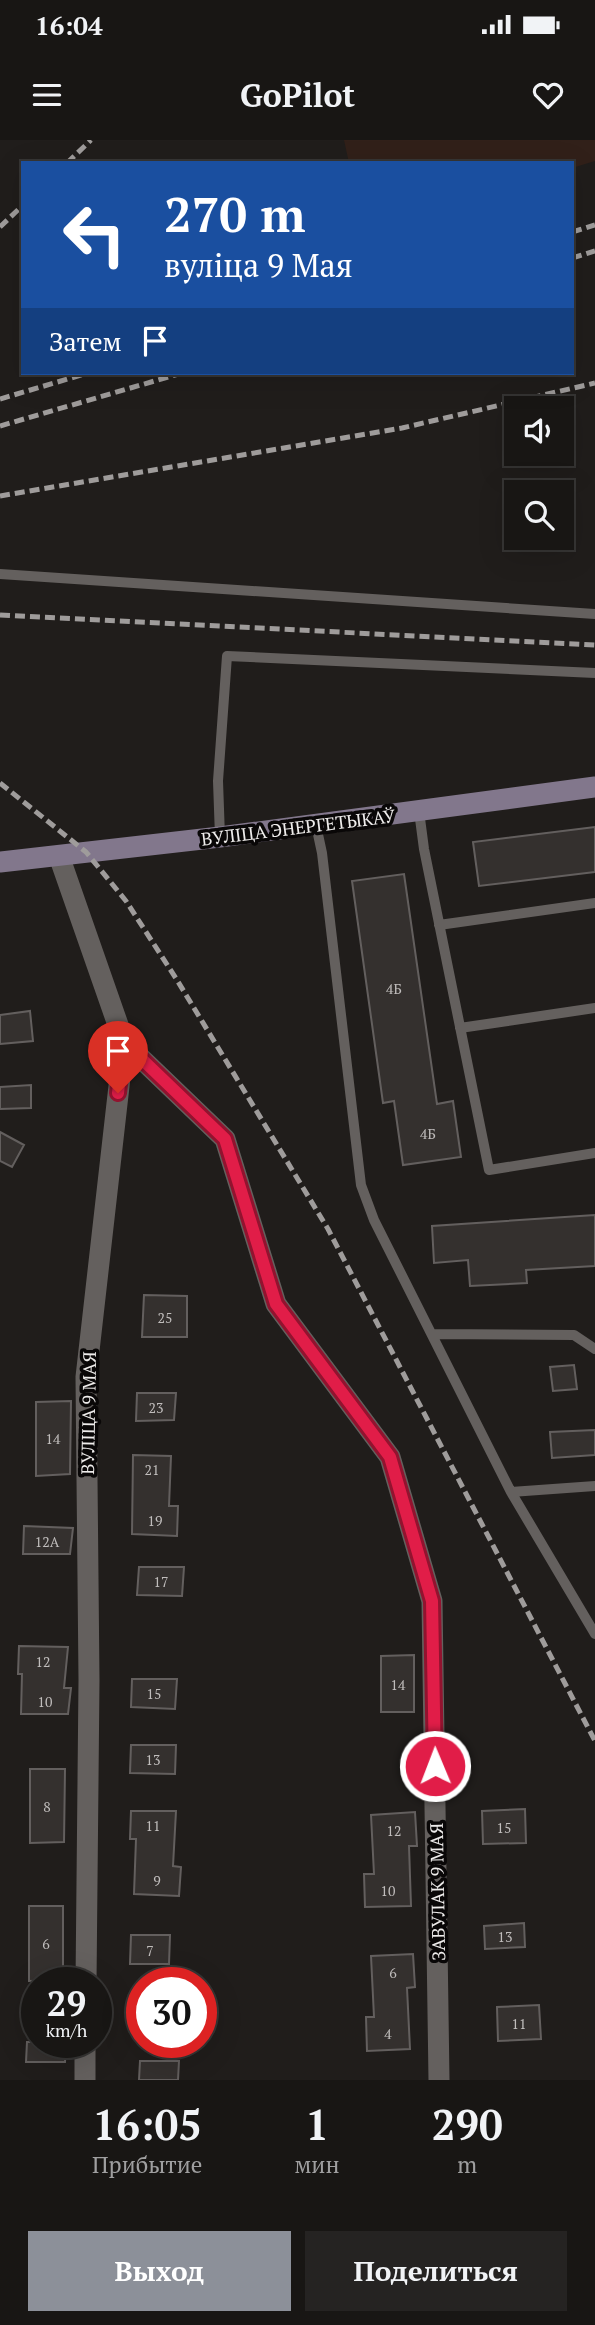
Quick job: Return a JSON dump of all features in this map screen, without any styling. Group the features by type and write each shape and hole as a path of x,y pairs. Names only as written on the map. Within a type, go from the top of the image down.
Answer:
{"main road":[{"name":"ВУЛІЦА ЭНЕРГЕТЫКАЎ","path":"0,862 220,837 595,788"}],"street":[{"name":"ВУЛІЦА 9 МАЯ","path":"59,856 124,1042 86,1377 89,1681 86,1967"},
{"name":"ЗАВУЛАК 9 МАЯ","path":"124,1042 225,1139 276,1304 390,1457 432,1601 439,2080"},
{"path":"85,2058 85,2080"}],"lane":[{"path":"0,574 595,614"},
{"path":"220,837 218,780 227,656 595,673"},
{"path":"419,811 424,849 489,1170 595,1153"},
{"path":"316,825 361,1185 373,1220 512,1492 595,1634"},
{"path":"439,925 595,903"},
{"path":"460,1028 595,1008"},
{"path":"432,1334 574,1335 595,1349"},
{"path":"512,1492 595,1486"}],"shaded area":[{"path":"344,140 595,140 595,161 574,167 574,161 349,161"}],"building":[{"path":"595,827 595,872 479,886 473,842"},
{"path":"404,874 437,1104 453,1101 461,1157 403,1165 394,1101 383,1103 352,881"},
{"path":"30,1011 33,1041 0,1044 0,1015"},
{"path":"31,1085 31,1108 0,1109 0,1087"},
{"path":"0,1132 24,1145 12,1167 0,1161"},
{"path":"595,1215 595,1266 526,1270 527,1283 470,1286 468,1260 434,1263 432,1226"},
{"path":"144,1295 187,1296 187,1337 142,1337"},
{"path":"574,1365 577,1389 553,1391 550,1367"},
{"path":"137,1393 176,1393 174,1420 136,1421"},
{"path":"71,1401 70,1474 36,1476 36,1402"},
{"path":"595,1430 595,1455 552,1458 550,1432"},
{"path":"133,1455 171,1456 169,1506 178,1506 177,1536 132,1534"},
{"path":"24,1526 73,1528 70,1554 23,1554"},
{"path":"139,1567 184,1567 182,1596 137,1595"},
{"path":"19,1646 68,1647 64,1688 71,1688 68,1714 21,1714 22,1674 18,1674"},
{"path":"414,1655 414,1712 381,1712 381,1656"},
{"path":"132,1679 177,1679 175,1709 131,1707"},
{"path":"131,1745 176,1745 175,1774 130,1773"},
{"path":"30,1769 65,1769 64,1842 30,1843"},
{"path":"525,1809 526,1843 483,1844 482,1811"},
{"path":"131,1811 176,1811 173,1866 181,1867 179,1896 134,1894 136,1839 130,1839"},
{"path":"415,1812 417,1846 409,1846 411,1906 365,1907 364,1874 374,1874 371,1815"},
{"path":"29,1906 63,1906 63,1967 29,1967"},
{"path":"524,1923 525,1947 485,1949 484,1926"},
{"path":"131,1935 170,1935 169,1964 130,1964"},
{"path":"413,1954 415,1987 407,1988 410,2049 367,2051 366,2017 374,2017 371,1956"},
{"path":"539,2005 541,2039 498,2041 497,2007"},
{"path":"26,2058 65,2058 65,2062 26,2062"},
{"path":"140,2061 179,2061 178,2080 139,2080"}],"railway":[{"path":"69,161 91,140"},
{"path":"0,227 21,207"},
{"path":"574,231 595,225"},
{"path":"574,257 595,251"},
{"path":"0,399 81,375"},
{"path":"0,426 175,375"},
{"path":"0,496 402,428 595,383"},
{"path":"0,615 595,645"},
{"path":"0,783 86,852 126,901 177,980 328,1229 595,1741"}],"route":[{"path":"118,1093 124,1042 225,1139 276,1304 390,1457 432,1601 435,1766"}]}
